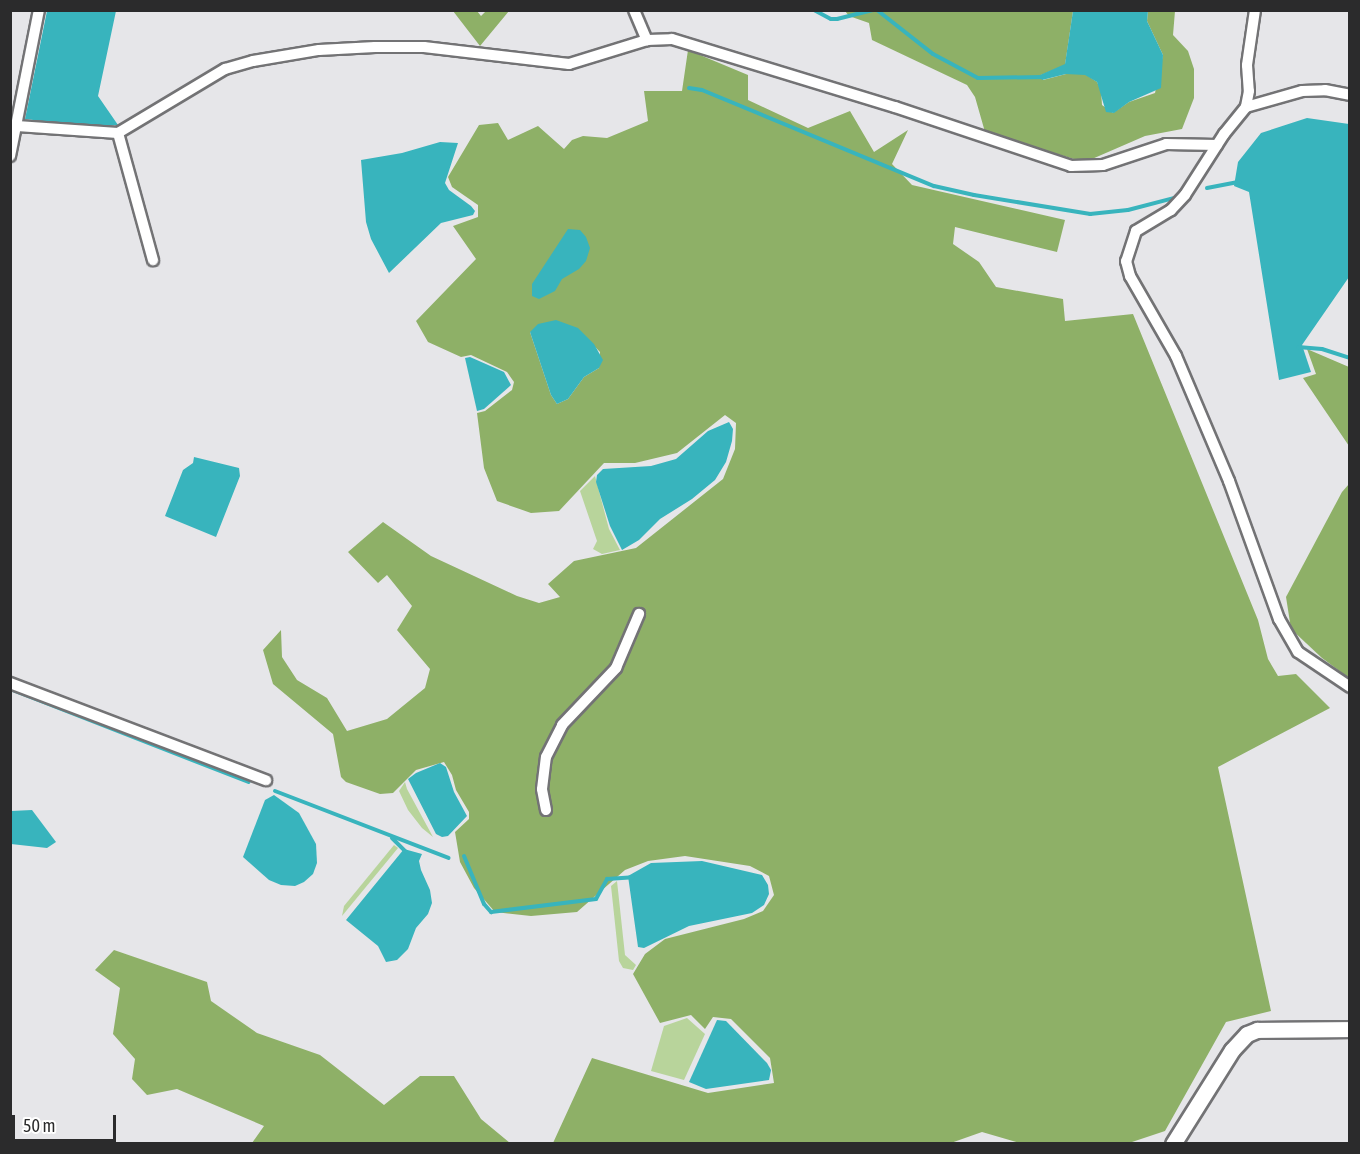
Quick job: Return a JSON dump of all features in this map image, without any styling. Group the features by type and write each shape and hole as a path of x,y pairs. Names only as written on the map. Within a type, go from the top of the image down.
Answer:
{"street":[{"path":"10,156 39,10"},
{"path":"634,10 647,39"},
{"path":"1255,10 1247,64 1249,91 1246,106 1217,145 1185,195 1171,210 1136,231 1128,254 1128,269 1143,301 1176,356 1229,481 1279,619 1298,652 1350,687"},
{"path":"16,126 118,133 225,69 253,61 319,51 375,47 424,47 569,64 647,39 672,39 895,106 1071,166 1103,165 1166,144 1217,145"},
{"path":"1246,106 1302,91 1325,90 1350,96"},
{"path":"118,133 153,260"},
{"path":"546,810 542,776 546,757 562,725 616,668 639,614"},
{"path":"10,683 266,780"},
{"path":"1173,1143 1232,1050 1247,1034 1257,1030 1350,1029"}],"green space":[{"path":"453,11 477,11 481,16 486,11 509,11 480,46"},
{"path":"845,11 1073,11 1065,65 1041,75 1043,80 1066,74 1085,74 1097,82 1101,91 1102,105 1113,113 1129,102 1155,93 1163,55 1147,21 1148,11 1175,11 1173,35 1188,51 1194,69 1194,98 1182,129 1145,136 1092,159 1074,159 985,132 975,97 967,85 872,40 869,23 849,16"},
{"path":"688,50 748,75 748,100 808,128 850,111 874,152 908,130 892,164 912,185 1065,220 1057,252 955,227 953,244 979,262 996,287 1063,299 1065,321 1133,314 1258,620 1268,659 1278,676 1296,674 1330,708 1218,767 1271,1011 1226,1022 1165,1131 1129,1143 1020,1143 982,1132 948,1144 553,1143 592,1058 708,1093 774,1083 770,1058 731,1019 713,1017 705,1029 691,1015 660,1023 633,974 645,954 665,939 744,919 763,911 774,895 769,876 750,866 685,856 648,861 625,870 577,912 531,916 495,912 474,888 460,862 455,832 469,819 469,812 444,762 416,770 393,793 380,794 346,782 341,777 333,734 273,684 263,650 281,630 282,657 297,680 327,698 347,731 387,719 425,688 430,669 397,630 412,606 387,575 378,583 348,552 383,522 431,556 517,596 539,603 560,597 548,584 574,561 636,548 723,479 735,449 736,423 725,415 677,453 635,463 604,463 559,511 531,513 497,501 484,468 477,413 485,411 512,390 514,382 507,372 471,355 461,357 428,342 416,321 476,259 453,226 478,217 478,205 452,187 448,177 479,125 498,123 508,140 538,126 564,149 572,140 583,136 607,138 648,121 644,91 682,91","holes":["577,328 600,352 599,368 584,377 568,399 557,404 551,395 530,332"]},
{"path":"1307,349 1349,367 1349,446 1303,378 1316,374"},
{"path":"595,476 609,529 620,550 602,554 593,549 597,541 580,491"},
{"path":"1349,484 1349,678 1322,658 1291,629 1286,597 1342,492"},
{"path":"405,782 433,837 422,828 408,810 399,791"},
{"path":"394,845 398,848 342,916 344,906"},
{"path":"617,881 625,955 636,965 633,970 623,968 619,961 611,886"},
{"path":"114,950 207,982 211,1001 257,1033 320,1055 384,1105 420,1076 454,1076 481,1119 510,1143 252,1143 264,1126 177,1089 147,1095 132,1079 135,1059 113,1034 120,988 95,970"},
{"path":"687,1018 705,1034 684,1080 651,1071 664,1026"}],"water":[{"path":"47,11 116,11 98,96 118,125 93,127 25,119"},
{"path":"1073,11 1148,11 1147,21 1163,55 1161,88 1129,102 1114,113 1106,112 1097,82 1085,75 1066,74 1042,80 1040,75 1065,64"},
{"path":"1307,118 1349,124 1349,277 1302,345 1311,372 1279,380 1249,192 1234,186 1238,162 1261,133"},
{"path":"440,142 458,143 445,183 449,190 475,211 473,215 441,223 389,273 371,239 366,222 361,160 402,153"},
{"path":"568,229 580,230 586,237 590,248 586,261 579,269 562,279 555,291 539,299 532,296 532,284"},
{"path":"556,320 578,328 594,344 603,360 599,368 584,377 568,399 557,404 551,395 530,332 538,324"},
{"path":"470,357 504,372 511,385 484,409 477,411 465,358"},
{"path":"729,422 733,429 732,441 726,462 715,480 692,499 660,519 639,540 622,550 610,526 596,482 597,475 603,469 651,466 676,459 708,431"},
{"path":"194,457 239,468 240,476 216,537 165,516 183,470 193,463"},
{"path":"440,763 446,767 454,792 467,816 448,836 442,837 436,834 408,779"},
{"path":"274,795 299,813 316,844 317,863 313,874 295,886 281,885 269,880 243,857 265,800"},
{"path":"32,810 56,842 47,848 11,844 11,811"},
{"path":"404,849 422,854 419,861 430,890 432,903 428,914 416,928 408,949 397,960 386,962 378,946 346,920"},
{"path":"702,861 762,875 768,885 769,894 764,905 752,913 689,926 644,948 638,947 628,876 651,863"},
{"path":"717,1020 726,1021 767,1063 771,1070 769,1080 706,1089 689,1082"}],"waterway":[{"path":"814,10 831,19 874,10"},
{"path":"877,10 933,54 978,78 1044,77"},
{"path":"689,88 702,90 934,186 1090,214 1128,210 1174,198"},
{"path":"1207,188 1239,182"},
{"path":"1298,347 1322,349 1350,358"},
{"path":"10,689 249,782"},
{"path":"275,791 449,858"},
{"path":"392,838 406,852"},
{"path":"464,856 484,904 491,912 596,899 607,879 633,877"}]}
